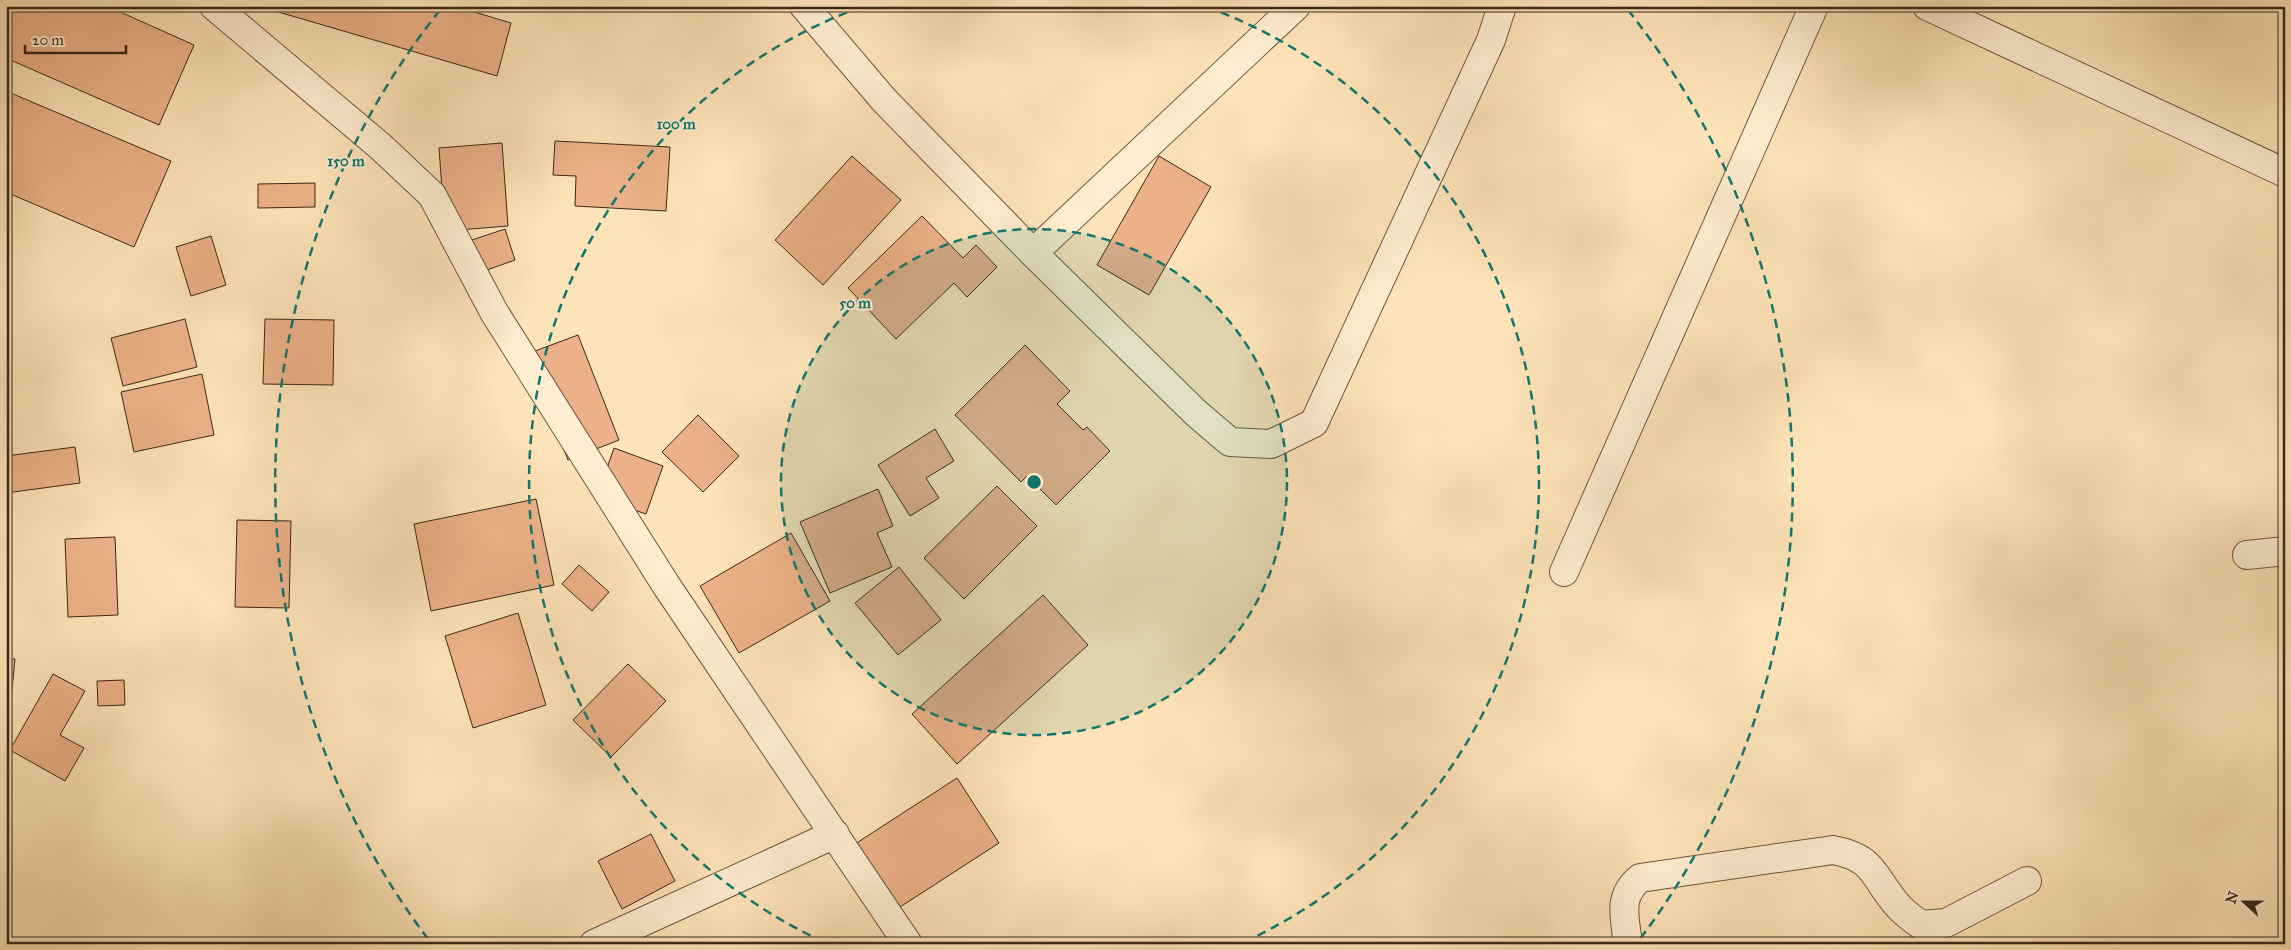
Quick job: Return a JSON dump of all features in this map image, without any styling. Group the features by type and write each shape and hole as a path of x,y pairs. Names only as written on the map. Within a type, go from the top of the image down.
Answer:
{"street":[{"path":"214,6 381,147 432,195 494,312 611,499 666,585 908,944"},
{"path":"804,6 884,100 1033,253 1196,413 1230,442 1271,444 1314,423 1491,40 1502,6"},
{"path":"1033,253 1296,6"},
{"path":"1564,572 1814,6"},
{"path":"1927,6 2285,173"},
{"path":"2247,556 2285,551"},
{"path":"594,944 834,834"},
{"path":"1628,944 1624,904 1629,887 1640,878 1833,850 1851,853 1866,862 1900,908 1920,926 1946,923 2027,881"}],"building":[{"path":"9,6 107,6 194,45 159,125 6,58 6,12"},
{"path":"258,6 454,6 511,23 497,76"},
{"path":"6,91 171,161 134,247 6,192"},
{"path":"555,141 670,147 666,211 575,206 576,176 553,175"},
{"path":"502,143 508,226 445,231 439,148"},
{"path":"852,156 901,200 823,285 775,240"},
{"path":"1159,156 1211,187 1149,295 1097,265"},
{"path":"315,183 315,207 258,208 258,184"},
{"path":"922,216 963,258 976,245 997,267 967,297 954,283 896,339 848,288"},
{"path":"505,229 515,260 470,276 460,244"},
{"path":"211,236 226,285 191,296 176,247"},
{"path":"185,319 197,367 123,386 111,338"},
{"path":"265,319 334,320 333,385 263,384"},
{"path":"578,335 619,440 568,460 527,354"},
{"path":"1025,345 1070,391 1057,404 1083,430 1087,427 1110,451 1056,505 1027,476 1021,482 955,415"},
{"path":"202,374 214,435 134,452 121,392"},
{"path":"698,415 739,456 703,492 662,452"},
{"path":"935,429 954,461 926,478 939,498 910,516 878,465"},
{"path":"75,447 80,483 6,493 6,456"},
{"path":"614,448 663,466 646,514 597,497"},
{"path":"997,486 1037,526 964,599 924,558"},
{"path":"878,489 893,526 877,533 892,567 830,593 800,522"},
{"path":"536,499 554,585 431,611 414,524"},
{"path":"237,520 291,521 289,608 235,607"},
{"path":"791,533 830,601 739,653 700,586"},
{"path":"115,537 118,615 68,617 65,539"},
{"path":"579,565 609,592 592,611 562,584"},
{"path":"899,567 941,620 898,655 855,603"},
{"path":"1043,595 1088,645 957,764 912,714"},
{"path":"518,613 546,705 473,728 445,636"},
{"path":"6,658 15,659 8,731 6,731"},
{"path":"628,664 666,701 611,757 573,720"},
{"path":"53,674 85,691 60,735 84,748 65,781 10,750"},
{"path":"124,680 125,705 98,706 97,681"},
{"path":"957,778 999,843 880,920 838,855"},
{"path":"651,834 675,881 622,909 598,861"}]}
